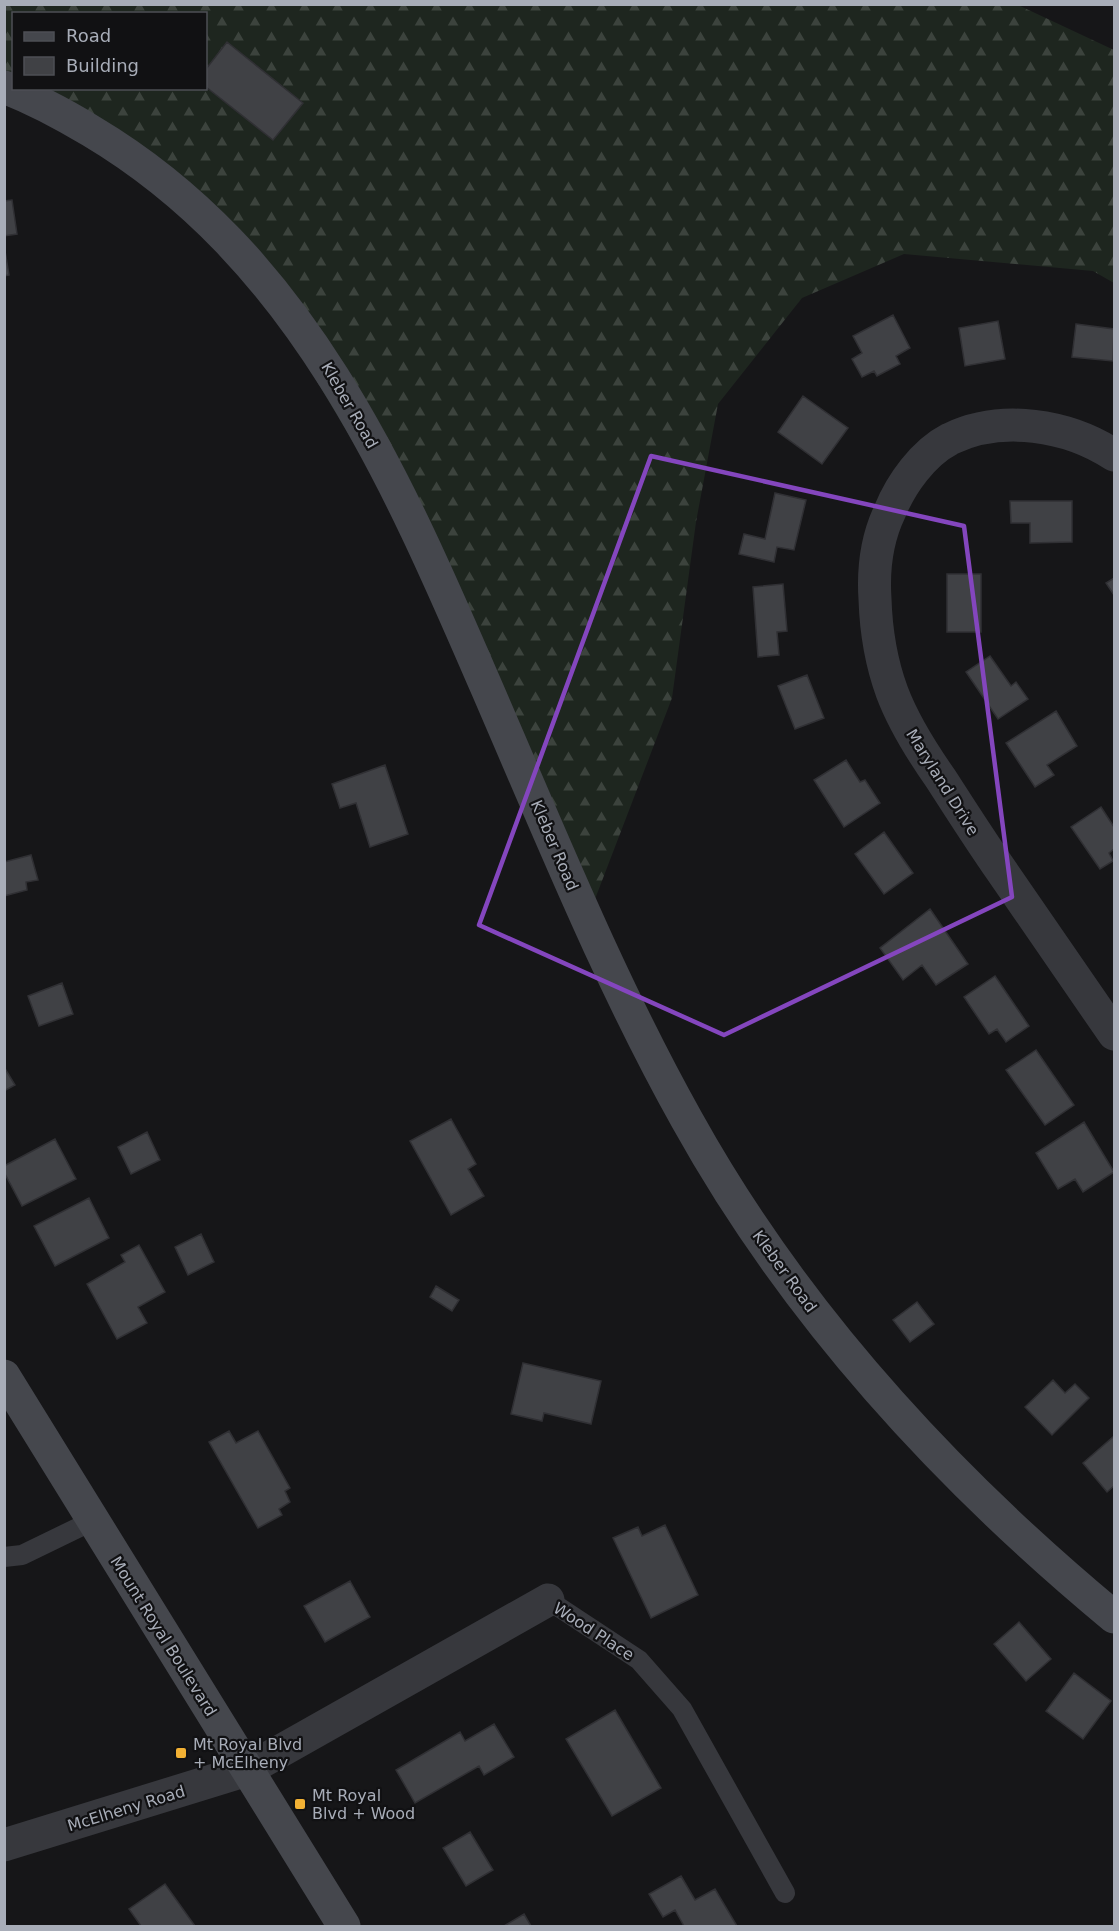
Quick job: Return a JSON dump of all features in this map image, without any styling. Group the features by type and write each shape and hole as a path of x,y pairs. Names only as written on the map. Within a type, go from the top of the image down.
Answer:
{"street":[{"name":"Kleber Road","path":"4,87 64,115 118,147 158,176 205,216 237,248 312,342 365,430 398,491 452,607 592,930 687,1121 723,1181 839,1345 879,1392 998,1515 1114,1617"},
{"name":"Maryland Drive","path":"1114,455 1101,446 1061,431 1025,425 991,426 962,433 945,442 910,476 897,494 886,518 878,547 874,580 876,621 881,655 892,693 913,737 981,841 1114,1034"},
{"name":"Mount Royal Boulevard","path":"4,1376 344,1926"},
{"name":"Wood Place","path":"247,1770 548,1600"},
{"name":"McElheny Road","path":"4,1845 247,1770"}],"lane":[{"path":"4,1557 22,1555 92,1521"},
{"name":"Wood Place","path":"548,1600 639,1660 682,1709 785,1893"}],"highlighted area":[{"path":"651,456 964,526 1012,897 724,1035 479,925"}],"green space":[{"path":"4,5 1018,5 1114,50 1114,283 1093,271 904,254 802,298 718,404 696,522 672,698 587,920 452,607 237,248 5,87"}],"building":[{"path":"227,42 303,103 273,140 207,88 207,68"},
{"path":"12,200 17,234 4,236 4,201"},
{"path":"4,245 9,275 4,276"},
{"path":"893,315 910,348 896,356 900,364 877,376 874,371 862,377 852,359 862,353 853,336"},
{"path":"998,321 1005,359 965,366 959,328"},
{"path":"1076,324 1114,329 1113,361 1072,357"},
{"path":"803,396 848,428 822,464 778,432"},
{"path":"775,493 806,500 794,550 777,547 774,562 739,554 744,534 765,539"},
{"path":"1010,501 1072,501 1072,542 1030,543 1030,523 1011,523"},
{"path":"947,574 981,574 981,632 947,632"},
{"path":"1114,578 1114,595 1106,583"},
{"path":"783,584 787,631 777,632 779,655 758,657 753,587"},
{"path":"990,656 1011,686 1016,682 1028,699 998,719 966,672"},
{"path":"807,675 824,718 795,729 778,686"},
{"path":"1056,711 1077,746 1047,765 1054,775 1035,787 1006,743"},
{"path":"846,760 860,782 865,780 880,803 844,827 814,780"},
{"path":"385,765 408,834 370,847 356,803 340,808 332,784"},
{"path":"1101,807 1114,827 1114,849 1109,853 1113,861 1100,869 1071,827"},
{"path":"884,832 913,873 884,894 855,854"},
{"path":"31,855 38,880 26,882 27,890 4,896 4,862"},
{"path":"930,909 968,964 936,985 922,965 903,980 880,948"},
{"path":"995,976 1029,1026 1006,1042 997,1029 989,1034 964,997"},
{"path":"62,983 73,1014 39,1026 28,996"},
{"path":"1036,1050 1074,1105 1045,1125 1006,1070"},
{"path":"4,1067 15,1085 4,1091"},
{"path":"451,1119 476,1164 468,1169 484,1196 451,1215 410,1141"},
{"path":"1084,1122 1114,1172 1083,1192 1075,1179 1058,1189 1036,1153"},
{"path":"147,1132 160,1160 131,1174 118,1147"},
{"path":"55,1139 76,1179 22,1206 4,1172 4,1166"},
{"path":"89,1198 109,1238 55,1266 34,1226"},
{"path":"201,1234 214,1262 188,1275 175,1247"},
{"path":"139,1245 165,1292 138,1307 147,1323 117,1339 87,1284 125,1262 121,1255"},
{"path":"436,1286 459,1300 452,1311 430,1297"},
{"path":"917,1302 934,1324 910,1342 893,1320"},
{"path":"523,1363 601,1381 591,1424 544,1413 542,1421 511,1414"},
{"path":"1053,1380 1065,1393 1075,1384 1089,1398 1052,1435 1025,1407"},
{"path":"229,1431 236,1443 258,1431 290,1488 285,1491 290,1502 279,1509 282,1515 258,1528 209,1442"},
{"path":"1113,1437 1114,1486 1107,1492 1083,1463"},
{"path":"665,1525 698,1595 651,1618 613,1538 638,1527 642,1536"},
{"path":"350,1581 370,1617 325,1642 304,1606"},
{"path":"1019,1622 1051,1659 1026,1681 994,1644"},
{"path":"1074,1673 1111,1701 1083,1739 1046,1711"},
{"path":"615,1710 661,1788 612,1816 566,1739"},
{"path":"494,1724 514,1757 484,1775 479,1766 415,1803 396,1770 460,1732 465,1741"},
{"path":"470,1832 493,1870 466,1886 443,1848"},
{"path":"681,1876 695,1900 715,1889 737,1926 684,1926 675,1910 663,1917 649,1894"},
{"path":"165,1884 195,1926 141,1926 129,1909"},
{"path":"524,1914 531,1926 504,1926"}],"place":[{"name":"Mt Royal Blvd + McElheny","path":"181,1753"},
{"name":"Mt Royal Blvd + Wood","path":"300,1804"}]}
